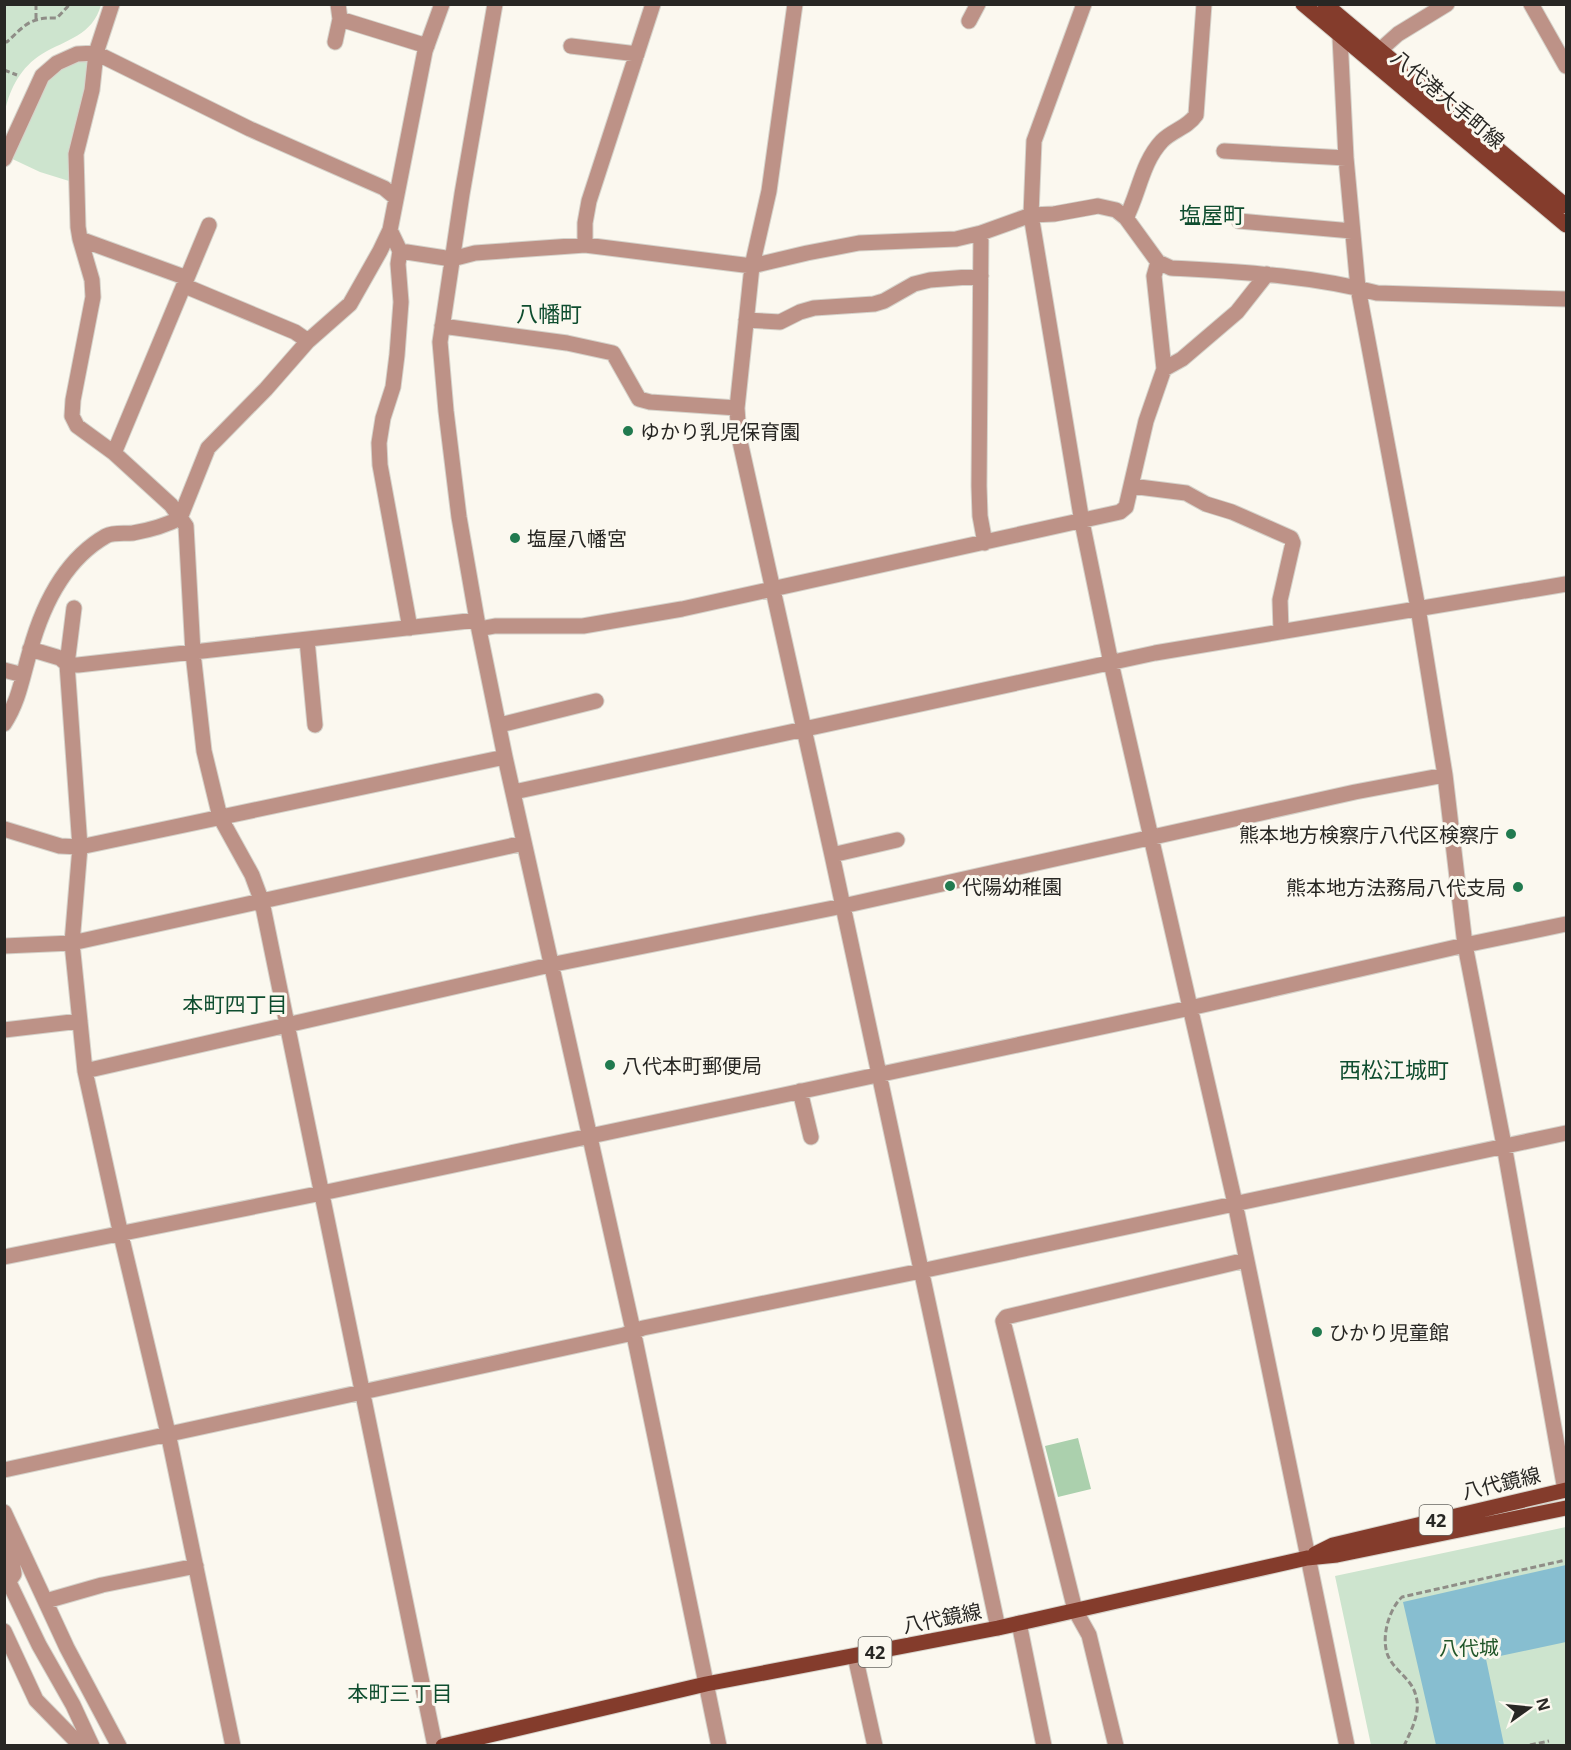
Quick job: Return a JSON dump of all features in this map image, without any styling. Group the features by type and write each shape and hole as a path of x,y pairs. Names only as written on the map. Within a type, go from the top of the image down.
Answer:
{"main road":[{"name":"八代港大手町線","path":"1303,4 1379,51 1566,206"},
{"name":"八代港大手町線","path":"1324,4 1343,30 1566,225"},
{"name":"八代鏡線","path":"1307,1558 1333,1545 1566,1490"},
{"name":"八代鏡線","path":"443,1746 706,1684 998,1628 1307,1558 1337,1555 1566,1508"}],"street":[{"path":"112,4 96,53 92,90 76,154 78,227 92,280 93,297 72,416 77,426 114,453 171,505 186,526 194,653 204,751 220,817 252,874 262,902 435,1746"},
{"path":"4,724 15,708 30,649 55,586 88,548 109,534 164,526 180,518 208,448 266,389 308,341 350,304 390,230 427,46 442,4"},
{"path":"495,4 440,342 459,517 505,757 633,1330 719,1746"},
{"path":"585,245 585,223 589,201 653,4"},
{"path":"795,4 769,191 752,266 737,408 739,436 880,1073 998,1628"},
{"path":"969,21 978,4"},
{"path":"1084,4 1034,141 1031,215 1082,522 1111,663 1235,1203 1347,1746"},
{"path":"1126,218 1150,157 1162,141 1191,123 1196,116 1204,4"},
{"path":"1379,51 1398,34 1447,4"},
{"path":"1531,4 1566,66"},
{"path":"335,42 339,12 427,46"},
{"path":"1343,30 1346,158 1358,288 1418,608 1445,775 1465,945 1504,1145 1566,1490"},
{"path":"571,46 637,54"},
{"path":"4,159 42,76 57,63 77,54 96,53 250,129 384,188 396,198"},
{"path":"1224,151 1346,158"},
{"path":"400,251 452,259 475,253 585,245 752,266 859,243 956,238 981,233 1031,215 1054,214 1098,206 1116,210 1126,218 1158,262 1171,268 1267,274 1377,293 1566,299"},
{"path":"1239,221 1352,231"},
{"path":"114,453 209,225"},
{"path":"390,230 400,251 398,264 401,302 393,387 382,418 379,442 380,465 396,541 410,628"},
{"path":"981,233 979,486 980,516 985,543"},
{"path":"80,239 186,282 295,332 308,341"},
{"path":"30,649 60,658 67,664 78,665 410,628 478,624 583,626 682,609 1119,512 1126,507 1146,422 1164,369 1154,276 1158,262"},
{"path":"1164,369 1182,359 1237,312 1267,274"},
{"path":"746,320 780,322 814,308 874,304 914,284 930,280 981,276"},
{"path":"442,326 567,343 613,353 639,399 650,402 737,408"},
{"path":"1131,486 1186,493 1206,504 1232,512 1291,538 1293,543 1280,600 1281,631"},
{"path":"514,792 1155,653 1566,584"},
{"path":"74,608 67,664 80,847 72,943 85,1071 168,1433 233,1746"},
{"path":"307,640 315,725"},
{"path":"4,670 23,675"},
{"path":"500,725 596,701"},
{"path":"4,828 60,846 80,847 505,757"},
{"path":"85,1071 550,965 843,906 1355,792 1445,775"},
{"path":"832,855 897,840"},
{"path":"4,946 72,943 524,843"},
{"path":"4,1257 121,1235 591,1136 1190,1008 1566,924"},
{"path":"4,1030 80,1021"},
{"path":"800,1091 811,1137"},
{"path":"4,1470 624,1335 633,1330 1566,1133"},
{"path":"1116,1746 1089,1635 1075,1610 1003,1321 1006,1317 1246,1260"},
{"path":"5,1513 14,1574 7,1576 39,1645 74,1705 92,1746"},
{"path":"5,1513 67,1648 119,1746"},
{"path":"46,1601 102,1585 196,1566"},
{"path":"1019,1623 1044,1746"},
{"path":"4,1631 36,1700 81,1746"},
{"path":"855,1656 875,1746"}],"path":[{"path":"36,4 36,20"},
{"path":"4,41 7,42 25,25 36,20 57,18 70,4"},
{"path":"4,70 17,75"},
{"path":"1404,1746 1418,1708 1414,1689 1389,1658 1386,1644 1389,1620 1398,1601 1402,1597 1566,1560"},
{"path":"1530,1745 1549,1741"}],"green space":[{"path":"5,4 101,5 92,24 78,36 42,54 28,65 13,86 5,111"},
{"path":"96,53 71,150 69,181 40,172 6,156 35,88 77,54"},
{"path":"1078,1438 1091,1489 1058,1497 1045,1446"},
{"name":"八代城","path":"1566,1527 1566,1745 1371,1745 1335,1576"}],"water":[{"path":"1566,1565 1566,1642 1486,1659 1504,1745 1436,1745 1403,1602"}],"place":[{"name":"ゆかり乳児保育園","path":"628,431"},
{"name":"塩屋八幡宮","path":"515,538"},
{"name":"熊本地方検察庁八代区検察庁","path":"1511,834"},
{"name":"代陽幼稚園","path":"950,886"},
{"name":"熊本地方法務局八代支局","path":"1518,887"},
{"name":"八代本町郵便局","path":"610,1065"},
{"name":"ひかり児童館","path":"1317,1332"}],"district":[{"name":"塩屋町","path":"1212,214"},
{"name":"八幡町","path":"549,313"},
{"name":"本町四丁目","path":"235,1004"},
{"name":"西松江城町","path":"1394,1069"},
{"name":"本町三丁目","path":"400,1693"}]}
